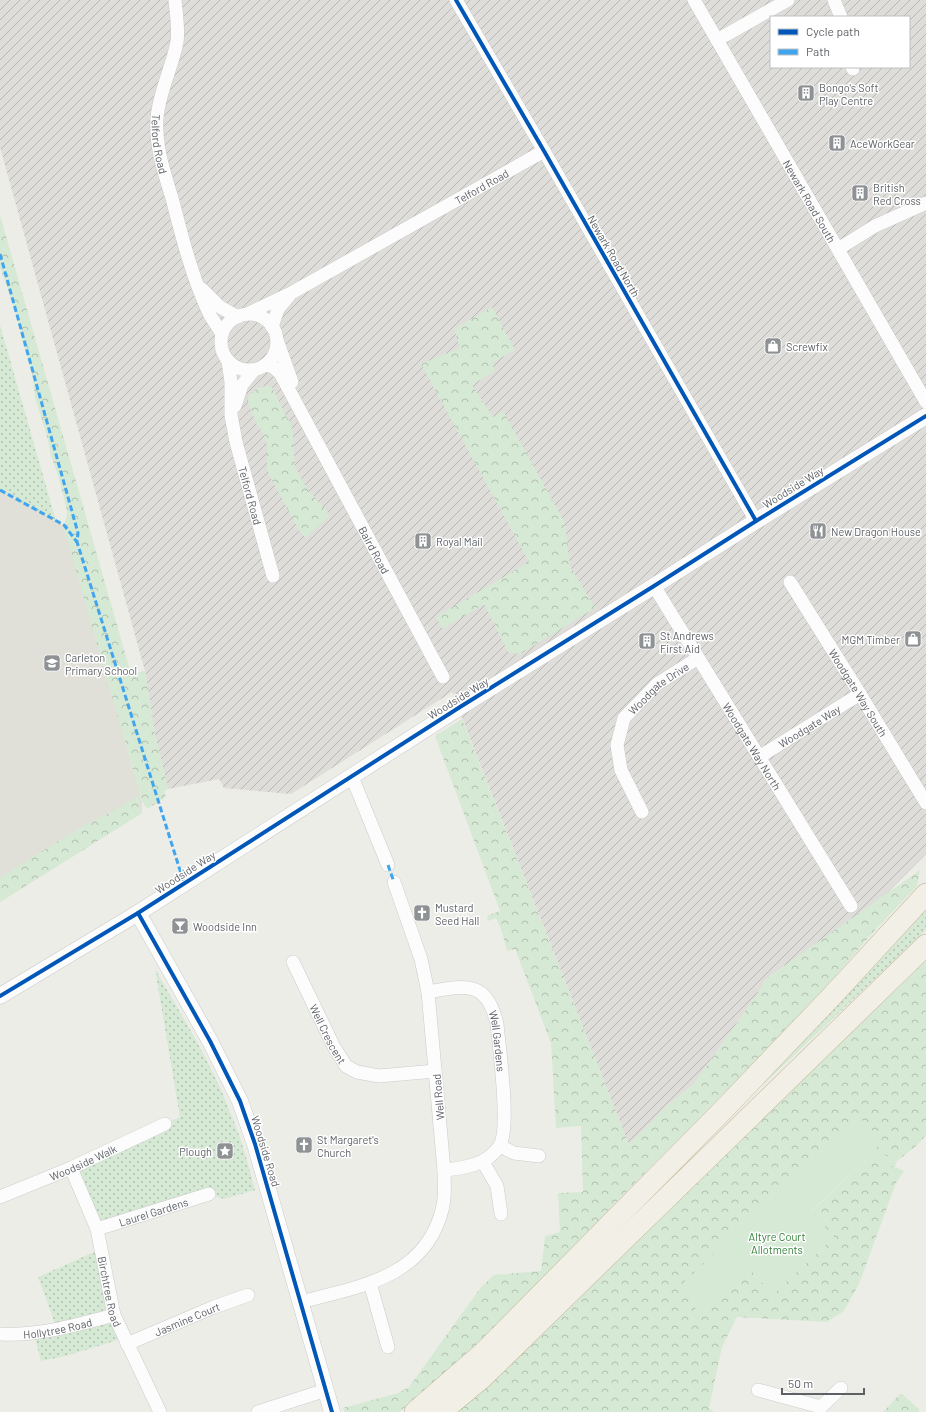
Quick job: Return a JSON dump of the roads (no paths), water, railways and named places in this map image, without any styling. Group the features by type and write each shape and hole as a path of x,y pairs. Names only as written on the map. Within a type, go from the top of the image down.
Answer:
{"highway":[{"path":"415,1412 483,1353 709,1124 926,894"},
{"path":"442,1412 482,1378 926,945"}],"street":[{"name":"Telford Road","path":"175,0 177,41 170,71 160,98 156,135 159,152 182,236 198,285 210,314 222,334"},
{"name":"Newark Road North","path":"456,0 756,521"},
{"name":"Newark Road South","path":"694,0 926,402"},
{"path":"717,40 788,0"},
{"path":"834,0 840,16"},
{"name":"Telford Road","path":"198,285 220,307 243,316 293,292 544,151"},
{"path":"838,250 875,226 926,203"},
{"name":"Telford Road","path":"274,333 278,309 293,292"},
{"path":"231,415 242,385 260,367 270,360 277,346 274,333 262,317 243,316 231,321 222,334 221,342 222,349 228,361 236,367 244,370 260,367"},
{"name":"Baird Road","path":"274,333 306,422"},
{"name":"Telford Road","path":"228,361 231,382 231,415 236,442 273,576"},
{"name":"Baird Road","path":"260,367 273,367 280,373 443,677"},
{"name":"Woodside Way","path":"0,996 138,913 467,703 926,416"},
{"name":"Woodgate Way South","path":"790,582 926,803"},
{"name":"Woodgate Way North","path":"654,586 850,906"},
{"name":"Woodgate Drive","path":"642,812 621,770 617,745 624,718 657,684 698,658"},
{"name":"Woodgate Way","path":"759,757 860,694"},
{"path":"352,776 388,865"},
{"name":"Well Road","path":"300,1302 370,1283 394,1273 421,1251 437,1226 443,1209 444,1170 428,992 421,960 394,882"},
{"name":"Woodside Road","path":"138,913 210,1041 240,1101 255,1144 332,1412"},
{"name":"Well Crescent","path":"293,962 334,1047 346,1066 357,1072 379,1076 435,1071"},
{"name":"Well Gardens","path":"428,992 448,988 469,987 482,993 490,1002 497,1024 505,1124 504,1136 500,1146"},
{"name":"Woodside Walk","path":"0,1197 71,1168 165,1124"},
{"path":"444,1170 463,1168 483,1162 500,1146 514,1153 539,1156"},
{"path":"483,1162 497,1186 501,1214"},
{"name":"Birchtree Road","path":"71,1168 97,1229 114,1315 160,1412"},
{"name":"Laurel Gardens","path":"97,1229 209,1194"},
{"path":"370,1283 388,1347"},
{"name":"Jasmine Court","path":"127,1344 214,1307 248,1295"},
{"name":"Hollytree Road","path":"0,1334 34,1334 114,1315"},
{"path":"758,1390 820,1409 841,1388"},
{"path":"258,1412 326,1390"}],"place":[{"name":"Bongo's Soft Play Centre","path":"806,93"},
{"name":"AceWorkGear","path":"837,143"},
{"name":"British Red Cross","path":"860,193"},
{"name":"Screwfix","path":"773,346"},
{"name":"New Dragon House","path":"818,531"},
{"name":"Royal Mail","path":"423,541"},
{"name":"MGM Timber","path":"913,639"},
{"name":"St Andrews First Aid","path":"647,641"},
{"name":"Carleton Primary School","path":"52,663"},
{"name":"Mustard Seed Hall","path":"422,913"},
{"name":"Woodside Inn","path":"180,926"},
{"name":"St Margaret's Church","path":"304,1145"},
{"name":"Plough","path":"225,1151"}],"park label":[{"name":"Altyre Court Allotments","path":"777,1242"}]}
